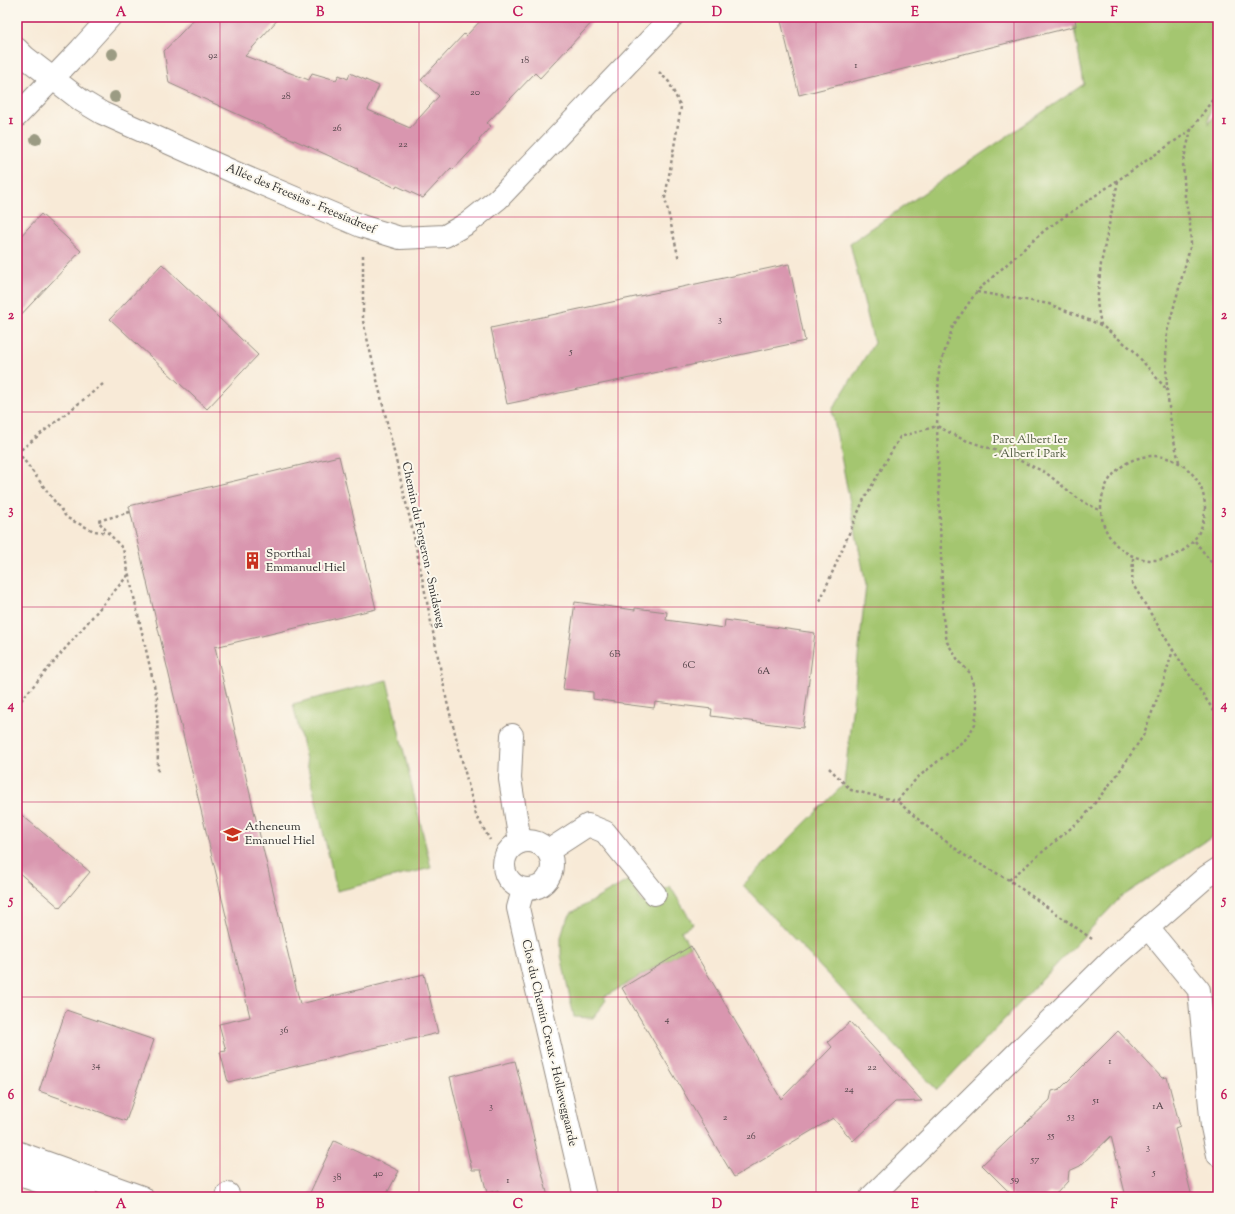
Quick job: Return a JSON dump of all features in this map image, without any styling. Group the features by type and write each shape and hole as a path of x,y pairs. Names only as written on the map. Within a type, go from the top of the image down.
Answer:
{"street":[{"path":"17,116 110,17"},
{"name":"Allée des Freesias - Freesiadreef","path":"17,49 25,57 82,101 102,113 236,173 361,226 400,238 414,238 445,236 468,223 498,199 672,17"},
{"path":"512,735 510,779 512,849 503,867 506,877 514,885 523,890 532,890 540,887 546,882 552,867 548,851 542,845 536,842 528,841 512,849"},
{"path":"548,851 588,825 605,832 655,894"},
{"path":"871,1197 1112,959 1206,877 1218,869"},
{"name":"Clos du Chemin Creux - Holleweggaarde","path":"523,890 518,908 585,1197"},
{"path":"1148,928 1199,990 1212,1127 1218,1155"},
{"path":"17,1152 142,1197"},
{"path":"17,1174 86,1197"}],"path":[{"path":"640,51 669,82 681,107 665,198 679,260"},
{"path":"897,801 917,778 967,738 975,724 977,707 970,673 958,660 947,642 943,618 937,426 939,369 953,326 977,291 1045,230 1191,130 1218,92"},
{"path":"1179,462 1172,432 1166,359 1167,332 1192,244 1185,197 1183,162 1191,130"},
{"path":"1102,325 1097,303 1101,264 1118,181"},
{"name":"Chemin du Forgeron - Smidsweg","path":"361,226 364,271 363,321 413,532 447,702 476,815 490,841 512,849"},
{"path":"977,291 1049,304 1102,325 1133,350 1168,390"},
{"path":"103,384 18,452 67,518 94,531 109,534"},
{"path":"820,601 863,501 900,437 937,426 962,439 1001,452 1046,472 1080,500 1099,510"},
{"path":"1148,457 1164,457 1179,462 1196,478 1206,504 1204,523 1195,541 1180,552 1162,559 1145,561 1133,558 1120,551 1110,538 1099,510 1102,491 1108,480 1118,467 1131,461 1148,457"},
{"path":"130,512 98,521 123,549 129,573 157,698 158,772"},
{"path":"1195,541 1218,571"},
{"path":"1133,558 1132,583 1173,650 1218,717"},
{"path":"17,705 129,573"},
{"path":"1009,880 1083,818 1117,774 1143,736 1163,683 1173,650"},
{"path":"829,768 851,790 897,801 932,831 967,857 1009,880 1102,946 1112,959"}],"green space":[{"name":"Parc Albert Ier - Albert I Park","path":"1072,17 1218,17 1218,73 1208,124 1218,111 1218,833 1120,898 937,1090 743,885 844,784 866,585 832,410 874,343 850,243 1084,84"},
{"path":"387,680 431,868 337,891 293,704"},
{"path":"629,880 643,903 670,886 693,924 681,931 690,947 604,997 606,1000 593,1018 574,1017 561,955 561,938 564,926 571,913"}],"building":[{"path":"196,17 280,17 245,56 309,80 312,73 336,80 339,75 348,79 350,73 379,86 368,110 410,128 439,96 421,80 464,34 466,36 484,17 597,17 540,78 535,73 487,123 491,126 479,140 480,141 453,170 451,168 423,198 397,186 396,188 357,170 358,169 169,83 164,51"},
{"path":"780,17 1075,17 1076,26 799,95"},
{"path":"41,214 81,251 17,319 17,240"},
{"path":"162,264 258,355 207,409 110,319"},
{"path":"789,264 805,341 507,404 491,328"},
{"path":"339,456 376,609 215,647 300,1004 424,974 438,1033 228,1082 220,1052 226,1051 219,1024 250,1017 129,506"},
{"path":"575,602 635,610 635,608 667,612 666,620 724,628 725,620 815,633 803,728 711,716 712,709 655,702 654,708 623,704 593,699 593,692 563,689"},
{"path":"17,811 90,872 60,908 17,871"},
{"path":"691,946 781,1099 832,1047 828,1042 850,1022 922,1101 895,1102 853,1141 833,1118 734,1177 622,988"},
{"path":"66,1010 154,1040 126,1121 39,1091"},
{"path":"1118,1031 1162,1078 1167,1077 1180,1126 1175,1128 1192,1197 1126,1197 1111,1136 1080,1166 1069,1171 1068,1181 1057,1193 1049,1193 1044,1197 1014,1197 982,1165 1050,1100 1052,1091 1060,1089"},
{"path":"515,1061 548,1197 500,1197 498,1190 487,1193 481,1170 472,1170 450,1077"},
{"path":"334,1141 399,1171 385,1197 308,1197"}],"place":[{"name":"Sporthal Emmanuel Hiel","path":"253,561"},
{"name":"Atheneum Emanuel Hiel","path":"232,834"}]}
